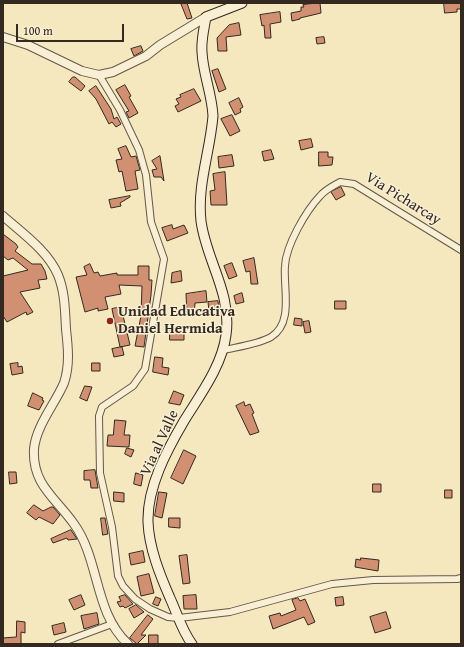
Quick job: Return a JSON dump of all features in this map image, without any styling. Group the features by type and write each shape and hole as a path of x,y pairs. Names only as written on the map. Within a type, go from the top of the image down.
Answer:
{"main road":[{"path":"224,350 228,321 227,308 201,223 199,201 212,133 213,116 213,103 202,53 206,17 242,3"},
{"name":"Via al Valle","path":"192,644 164,583 151,541 149,513 155,483 162,464 175,436 224,350"}],"street":[{"path":"3,38 28,45 82,71 99,76 113,72 146,56 160,45 206,17"},
{"path":"99,76 120,110 139,150 146,175 151,222 164,259 145,369 133,386 102,407 99,416 100,473 112,527 118,576 123,586 135,599 150,609 168,617 179,618 230,612 332,584 373,580 457,580 461,578"},
{"name":"Via Picharcay","path":"224,350 271,337 280,327 285,316 285,265 290,244 308,212 320,196 340,182 354,184 461,250"},
{"path":"3,216 42,252 58,274 62,288 68,349 68,366 64,382 38,434 34,448 34,464 37,475 46,490 81,534 96,576 105,611 121,638 128,644"},
{"path":"58,644 112,624"}],"building":[{"path":"187,3 192,18 187,19 181,4"},
{"path":"320,3 321,13 292,21 291,13 301,11 301,7 304,7 303,5"},
{"path":"444,3 461,3 461,9 457,9 457,12 445,13"},
{"path":"280,12 281,22 270,24 271,38 265,38 264,25 262,26 260,15"},
{"path":"239,23 241,35 226,37 227,51 218,51 217,38 229,25"},
{"path":"324,37 325,43 317,44 316,38"},
{"path":"141,46 143,51 134,56 131,49"},
{"path":"218,69 226,89 219,92 212,71"},
{"path":"73,77 85,86 81,91 69,82"},
{"path":"125,85 131,96 129,97 138,113 129,118 126,112 129,111 116,90"},
{"path":"96,86 111,109 114,119 117,117 121,124 116,127 112,122 109,124 96,99 89,91"},
{"path":"194,89 201,101 178,112 175,106 179,104 176,99 181,97 180,95"},
{"path":"239,98 243,107 240,109 241,112 235,115 229,103"},
{"path":"232,115 240,131 230,136 221,119"},
{"path":"311,139 313,147 301,150 299,141"},
{"path":"126,146 131,157 136,156 140,170 135,171 138,189 126,191 122,171 119,172 116,160 122,159 118,149"},
{"path":"271,150 274,159 264,161 262,152"},
{"path":"319,152 328,152 328,157 333,157 332,165 319,166"},
{"path":"232,155 234,166 219,168 218,157"},
{"path":"160,156 164,181 161,177 154,177 152,170 157,169 152,161"},
{"path":"225,172 227,205 211,205 210,191 215,190 213,174"},
{"path":"341,187 345,195 336,200 331,192"},
{"path":"130,196 120,203 121,206 111,208 109,200"},
{"path":"172,225 173,229 184,225 188,233 167,241 162,228"},
{"path":"3,234 16,244 18,247 15,251 32,264 41,264 47,279 38,280 40,288 20,292 33,312 27,315 26,312 7,322 3,316 3,276 28,270 13,258 8,260 3,256"},
{"path":"254,258 258,284 251,284 250,271 246,272 243,261"},
{"path":"232,263 237,276 229,279 224,266"},
{"path":"90,264 94,273 98,272 100,276 117,273 117,275 138,275 138,266 149,266 149,280 152,280 144,347 135,346 141,316 142,286 119,285 121,294 105,297 108,309 98,311 98,308 85,312 76,277 87,275 84,267"},
{"path":"181,271 182,281 171,283 172,273"},
{"path":"206,291 207,302 195,303 194,315 187,314 186,294"},
{"path":"242,293 244,302 236,304 234,296"},
{"path":"218,301 219,310 209,311 208,302"},
{"path":"335,301 346,301 346,309 335,309"},
{"path":"121,307 130,345 120,347 112,309"},
{"path":"295,318 302,319 302,326 294,325"},
{"path":"309,321 311,332 305,333 303,322"},
{"path":"170,328 184,328 184,340 170,340"},
{"path":"122,347 124,355 114,357 112,349"},
{"path":"155,357 163,358 162,367 169,368 168,375 153,372"},
{"path":"18,363 18,367 22,366 23,373 12,375 10,364"},
{"path":"92,363 100,363 100,371 92,371"},
{"path":"85,386 92,387 87,401 80,398"},
{"path":"174,391 184,395 180,405 169,403"},
{"path":"33,393 43,398 42,400 44,401 39,410 28,406"},
{"path":"244,402 245,406 250,404 259,432 250,435 236,406"},
{"path":"115,420 126,421 124,435 130,435 129,447 107,446 108,435 113,435"},
{"path":"127,448 134,450 131,457 125,454"},
{"path":"184,450 196,456 183,484 171,478"},
{"path":"95,470 98,488 91,488 90,480 84,480 84,471"},
{"path":"9,472 16,472 17,483 10,484"},
{"path":"136,473 143,475 141,486 134,484"},
{"path":"373,484 381,484 381,492 373,492"},
{"path":"445,490 452,490 452,498 445,498"},
{"path":"114,492 124,493 124,502 114,501"},
{"path":"159,492 167,493 162,518 155,516"},
{"path":"34,505 43,511 53,507 60,515 53,524 39,517 36,520 27,513"},
{"path":"101,518 105,518 108,534 103,535"},
{"path":"169,518 180,518 180,528 169,527"},
{"path":"71,530 77,539 68,540 67,538 53,543 51,539"},
{"path":"143,551 145,562 131,565 129,554"},
{"path":"187,555 190,583 183,584 179,556"},
{"path":"361,558 379,560 378,571 355,567 356,559 360,560"},
{"path":"149,574 154,593 141,596 137,577"},
{"path":"81,595 85,605 74,610 69,600"},
{"path":"125,595 133,604 125,608 123,606 120,607 117,602 121,601 119,597"},
{"path":"196,595 197,609 184,609 183,596"},
{"path":"156,597 161,599 158,606 153,604"},
{"path":"343,597 344,605 336,606 335,598"},
{"path":"298,598 300,601 305,599 315,622 308,625 304,617 273,629 269,616 280,613 281,616 296,610 292,600"},
{"path":"136,605 144,612 134,618 129,609"},
{"path":"386,612 391,628 375,633 370,617"},
{"path":"97,613 99,624 84,629 81,616"},
{"path":"148,615 153,619 141,635 146,635 137,644 130,638"},
{"path":"17,621 25,622 25,633 21,632 21,644 3,644 3,638 16,637"},
{"path":"64,623 66,632 54,635 52,626"},
{"path":"149,635 158,635 158,644 149,644"}],"place":[{"name":"Unidad Educativa Daniel Hermida","path":"110,321"}]}
